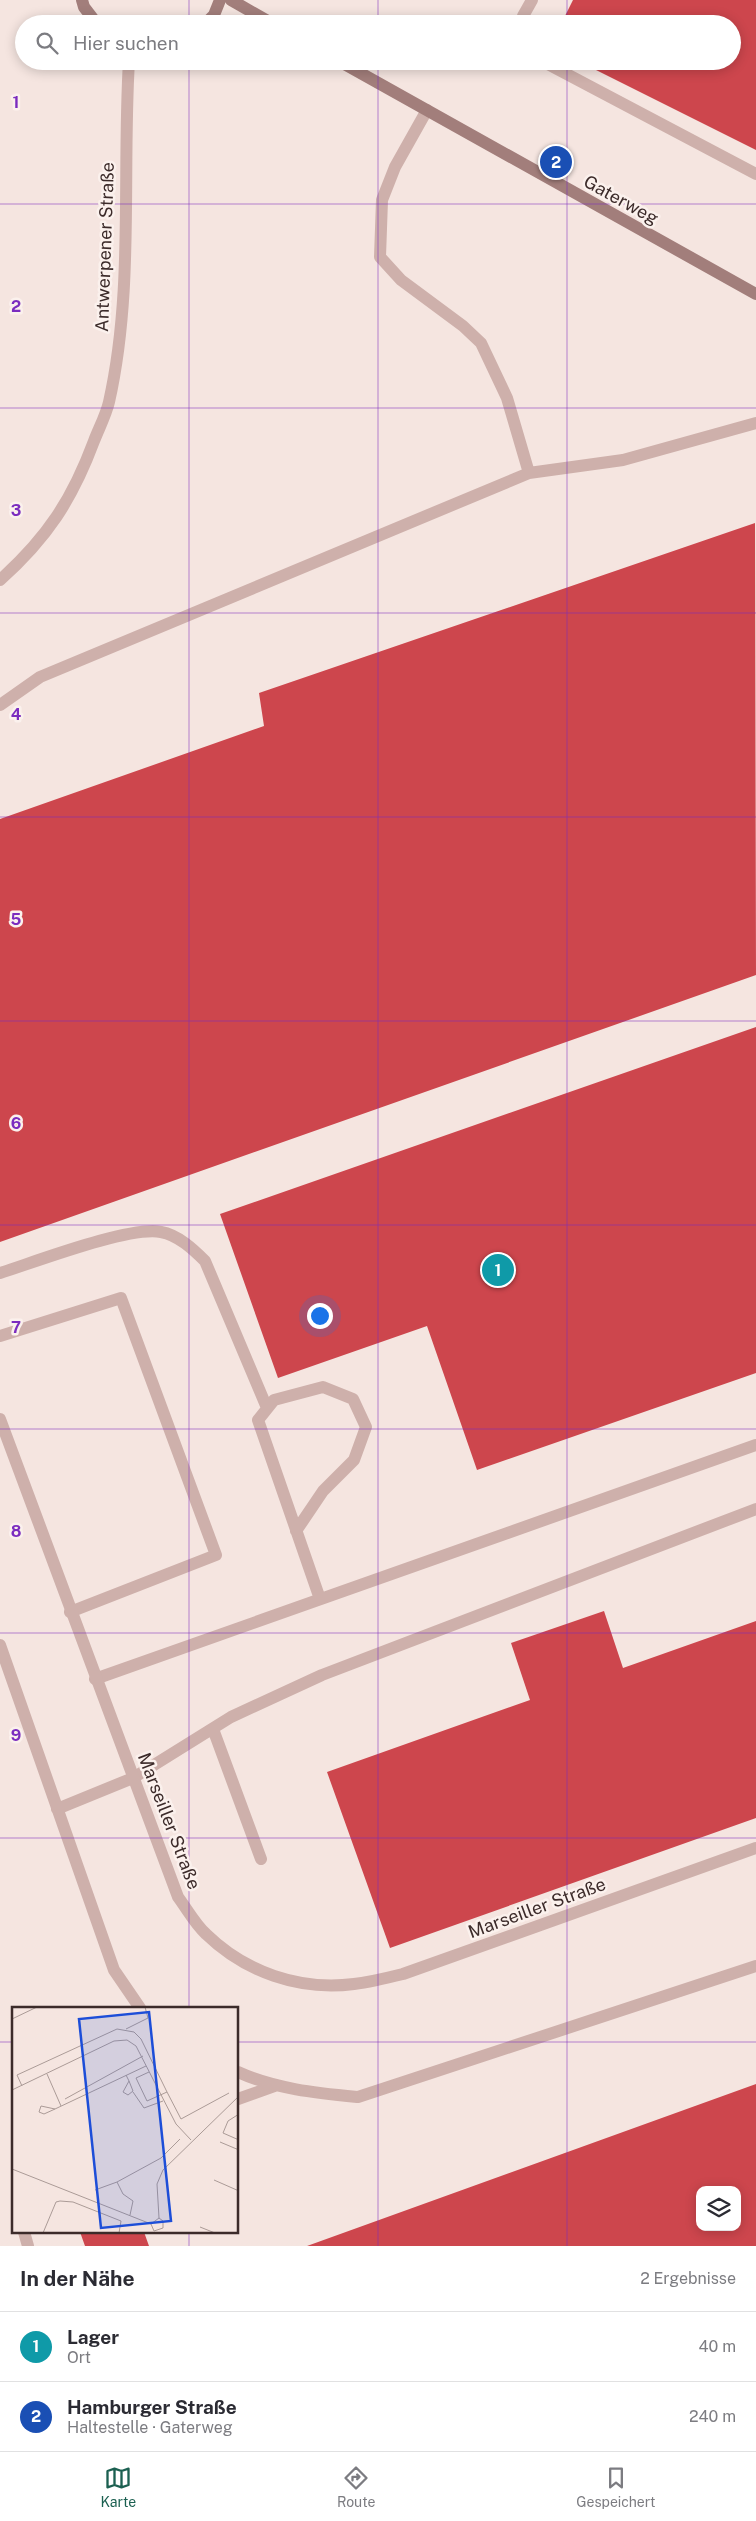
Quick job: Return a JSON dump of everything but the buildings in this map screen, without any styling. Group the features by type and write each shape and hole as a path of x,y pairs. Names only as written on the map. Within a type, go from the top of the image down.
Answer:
{"main road":[{"path":"82,0 84,7 90,15"},
{"path":"214,15 220,0"},
{"path":"231,0 257,15"},
{"name":"Gaterweg","path":"355,70 756,294"}],"street":[{"path":"524,15 532,0"},
{"name":"Antwerpener Straße","path":"0,580 28,555 61,512 82,472 109,403 122,313 129,70"},
{"path":"559,70 756,174"},
{"path":"427,110 395,167 382,200 380,257 400,280 463,326 480,343 506,398 529,473"},
{"path":"0,705 40,677 529,473 623,460 756,423"},
{"path":"0,1273 127,1233 161,1232 186,1244 205,1261 267,1408"},
{"path":"0,1336 121,1298 216,1555 70,1612"},
{"path":"296,1531 323,1491 354,1460 366,1427 353,1399 323,1387 274,1400 258,1420 296,1531 320,1599"},
{"name":"Marseiller Straße","path":"0,1419 70,1612 178,1897 205,1934 265,1975 303,1984 353,1984 403,1974 756,1848"},
{"path":"95,1679 756,1445"},
{"path":"57,1809 133,1778 231,1717 322,1675 756,1509"},
{"path":"0,1645 114,1970 139,2007"},
{"path":"213,1729 261,1859"},
{"path":"239,2072 257,2080 313,2093 358,2098 756,1966"},
{"path":"239,2099 277,2085"}],"place":[{"name":"Hamburger Straße","path":"556,162"},
{"name":"Lager","path":"498,1270"}]}
